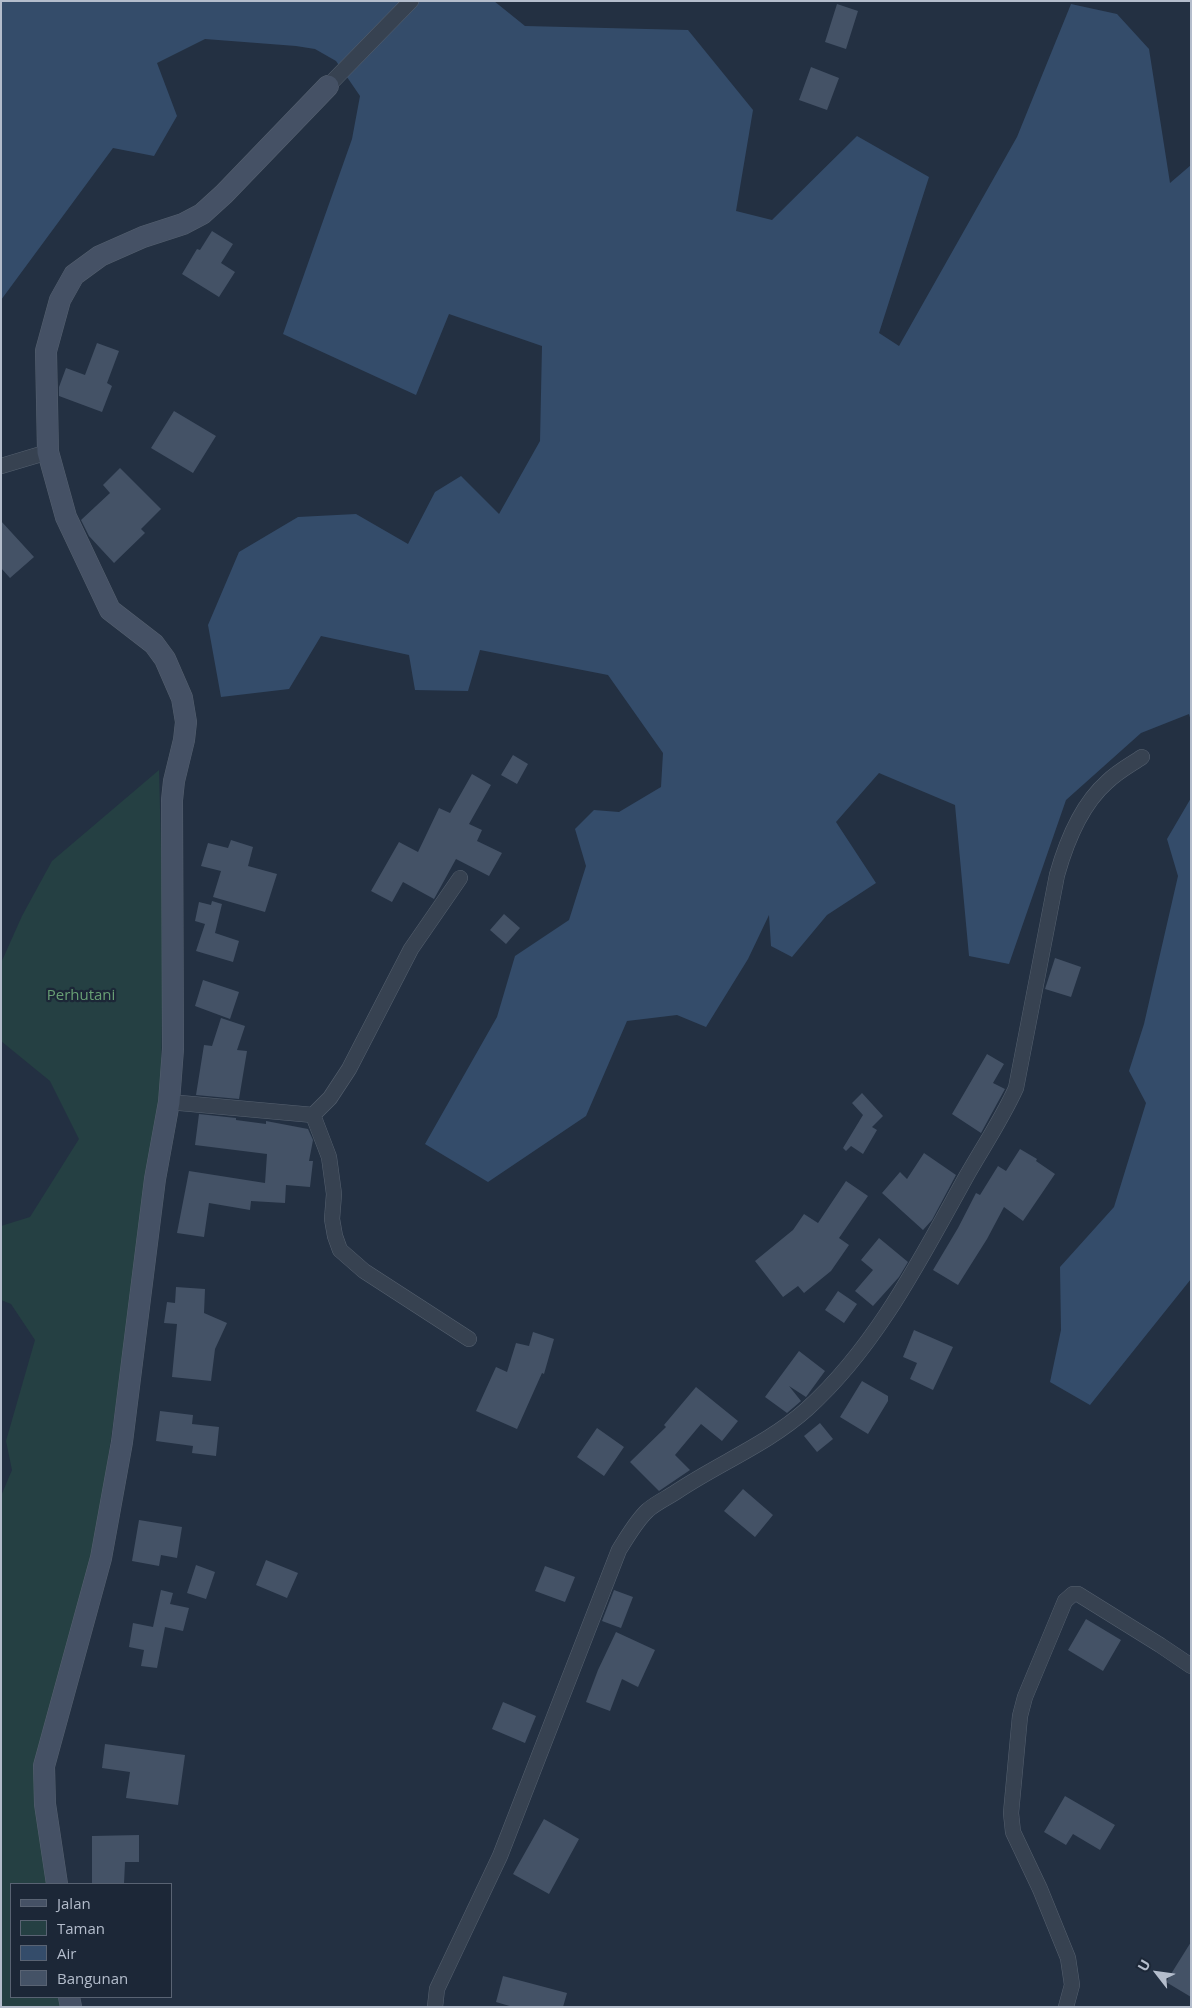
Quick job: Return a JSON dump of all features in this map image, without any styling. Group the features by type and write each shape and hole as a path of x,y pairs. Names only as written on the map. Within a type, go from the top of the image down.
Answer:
{"street":[{"path":"57,1883 45,1804 44,1766 102,1558 122,1442 155,1179 169,1102 173,1049 172,800 186,722 182,698 165,659 154,644 110,610 66,517 48,452 46,351 60,300 74,275 100,256 143,236 183,224 202,214 224,194 411,1"},
{"path":"1,466 48,452"},
{"path":"434,2007 437,1989 500,1856 619,1550 634,1525 648,1510 698,1477 768,1440 806,1410 834,1383 874,1333 934,1236 1007,1108 1016,1088 1057,875 1063,855 1077,824 1106,782 1142,756"},
{"path":"313,1115 330,1098 349,1069 411,949 460,878"},
{"path":"169,1102 313,1115"},
{"path":"313,1115 329,1157 334,1194 332,1219 340,1250 364,1271 469,1340"},
{"path":"1066,2007 1072,1985 1068,1958 1040,1889 1013,1832 1012,1813 1020,1716 1025,1697 1065,1600 1074,1594 1078,1594 1191,1666"}],"green space":[{"name":"Perhutani","path":"159,770 163,926 161,1089 94,1557 38,1762 49,1883 10,1883 10,1998 61,1998 62,2007 1,2007 1,1496 12,1470 6,1441 35,1340 11,1304 1,1300 1,1226 30,1217 79,1139 50,1081 1,1041 1,963 22,916 52,861"}],"water":[{"path":"1,1 494,1 525,26 688,30 753,110 736,211 772,220 857,136 929,177 879,333 899,346 1017,137 1071,4 1117,14 1149,49 1170,183 1191,165 1191,721 1189,714 1141,733 1066,800 1009,964 969,956 955,805 879,773 836,822 876,883 827,915 792,957 771,946 769,915 748,959 706,1027 677,1015 627,1021 586,1116 488,1182 425,1144 497,1017 515,956 569,920 586,866 575,829 594,810 619,812 661,787 663,753 608,675 480,650 468,691 415,690 409,655 321,636 289,689 221,697 208,625 239,552 298,517 356,514 408,544 435,492 461,476 499,514 540,441 542,346 449,314 416,395 283,334 352,139 360,96 336,61 315,49 296,46 205,39 157,63 177,116 154,156 113,148 1,300"},
{"path":"1191,798 1191,1279 1090,1405 1050,1382 1061,1330 1060,1267 1114,1207 1146,1103 1129,1071 1144,1024 1178,876 1167,839"}],"building":[{"path":"837,4 858,11 846,49 825,42"},
{"path":"811,67 839,78 827,110 799,100"},
{"path":"212,231 233,244 221,263 235,272 219,297 182,274 197,249 200,250"},
{"path":"97,343 119,351 107,383 112,386 102,412 59,396 59,387 66,368 85,375"},
{"path":"174,411 216,436 193,473 151,448"},
{"path":"120,468 161,509 141,529 145,533 114,563 89,536 81,520 110,493 103,485"},
{"path":"1,521 34,557 10,578 1,568"},
{"path":"513,755 528,764 517,784 501,775"},
{"path":"472,774 491,785 469,824 482,830 477,841 502,853 489,876 456,859 434,899 403,882 392,902 371,891 399,842 418,852 439,808 450,813"},
{"path":"231,840 253,847 248,866 277,874 265,912 213,897 221,871 201,866 208,843 228,848"},
{"path":"212,901 222,904 215,933 239,941 233,962 196,951 205,924 195,921 199,902 211,905"},
{"path":"504,914 520,928 506,944 490,930"},
{"path":"1055,958 1081,967 1071,997 1045,989"},
{"path":"203,980 239,992 230,1019 195,1006"},
{"path":"221,1018 245,1026 237,1050 247,1051 239,1099 196,1095 204,1045 212,1046"},
{"path":"987,1054 1004,1064 993,1083 1005,1089 981,1133 952,1114"},
{"path":"862,1093 883,1116 872,1127 877,1130 863,1154 851,1146 846,1151 843,1148 863,1115 852,1103"},
{"path":"199,1114 236,1118 236,1120 266,1124 266,1121 308,1129 313,1140 309,1161 313,1161 310,1187 286,1185 285,1203 251,1201 250,1210 209,1203 204,1237 177,1233 189,1171 265,1183 267,1154 195,1145"},
{"path":"1020,1149 1037,1159 1036,1161 1055,1174 1023,1221 1004,1207 987,1239 958,1285 933,1270 976,1193 980,1195 998,1166 1006,1171"},
{"path":"924,1153 956,1175 932,1220 923,1230 882,1193 900,1172 907,1179"},
{"path":"846,1181 868,1196 839,1238 849,1245 831,1271 804,1293 798,1286 783,1297 755,1261 793,1230 804,1214 818,1223"},
{"path":"879,1238 908,1262 899,1277 873,1306 855,1291 873,1270 861,1260"},
{"path":"176,1287 205,1289 204,1313 227,1323 215,1349 211,1381 172,1377 177,1324 164,1323 167,1302 175,1303"},
{"path":"838,1291 857,1304 844,1323 825,1310"},
{"path":"914,1330 953,1347 933,1390 910,1379 917,1363 903,1357"},
{"path":"533,1332 554,1339 544,1374 542,1373 517,1429 476,1411 496,1367 507,1372 516,1343 529,1346"},
{"path":"799,1351 825,1371 806,1397 789,1386 801,1401 787,1413 765,1397"},
{"path":"862,1381 888,1396 888,1401 868,1434 840,1417"},
{"path":"696,1387 738,1421 722,1441 701,1424 675,1455 690,1470 659,1491 630,1462 666,1427 664,1425"},
{"path":"160,1411 193,1415 192,1424 219,1427 216,1456 192,1453 193,1446 156,1441"},
{"path":"820,1423 833,1439 817,1452 804,1436"},
{"path":"597,1428 624,1447 604,1476 577,1457"},
{"path":"743,1489 773,1515 755,1537 724,1511"},
{"path":"139,1520 182,1527 177,1558 161,1555 159,1566 132,1561"},
{"path":"266,1560 298,1573 287,1598 256,1585"},
{"path":"196,1565 215,1572 206,1599 187,1593"},
{"path":"545,1566 575,1577 565,1602 535,1591"},
{"path":"161,1590 173,1593 170,1604 189,1608 183,1631 165,1627 157,1668 141,1666 144,1650 129,1647 133,1623 153,1627"},
{"path":"614,1590 633,1597 621,1628 602,1621"},
{"path":"1086,1619 1121,1640 1103,1671 1068,1650"},
{"path":"616,1632 655,1650 638,1687 622,1679 610,1711 586,1702 598,1670"},
{"path":"503,1702 536,1716 525,1743 492,1729"},
{"path":"105,1744 185,1755 178,1805 126,1798 130,1772 102,1768"},
{"path":"1065,1796 1115,1825 1100,1850 1073,1834 1066,1845 1044,1832"},
{"path":"544,1819 579,1839 549,1894 513,1874"},
{"path":"139,1835 139,1862 125,1862 124,1883 92,1883 92,1836"},
{"path":"1191,1942 1191,1997 1166,1982"},
{"path":"503,1976 567,1993 563,2007 513,2007 496,2002"}]}
